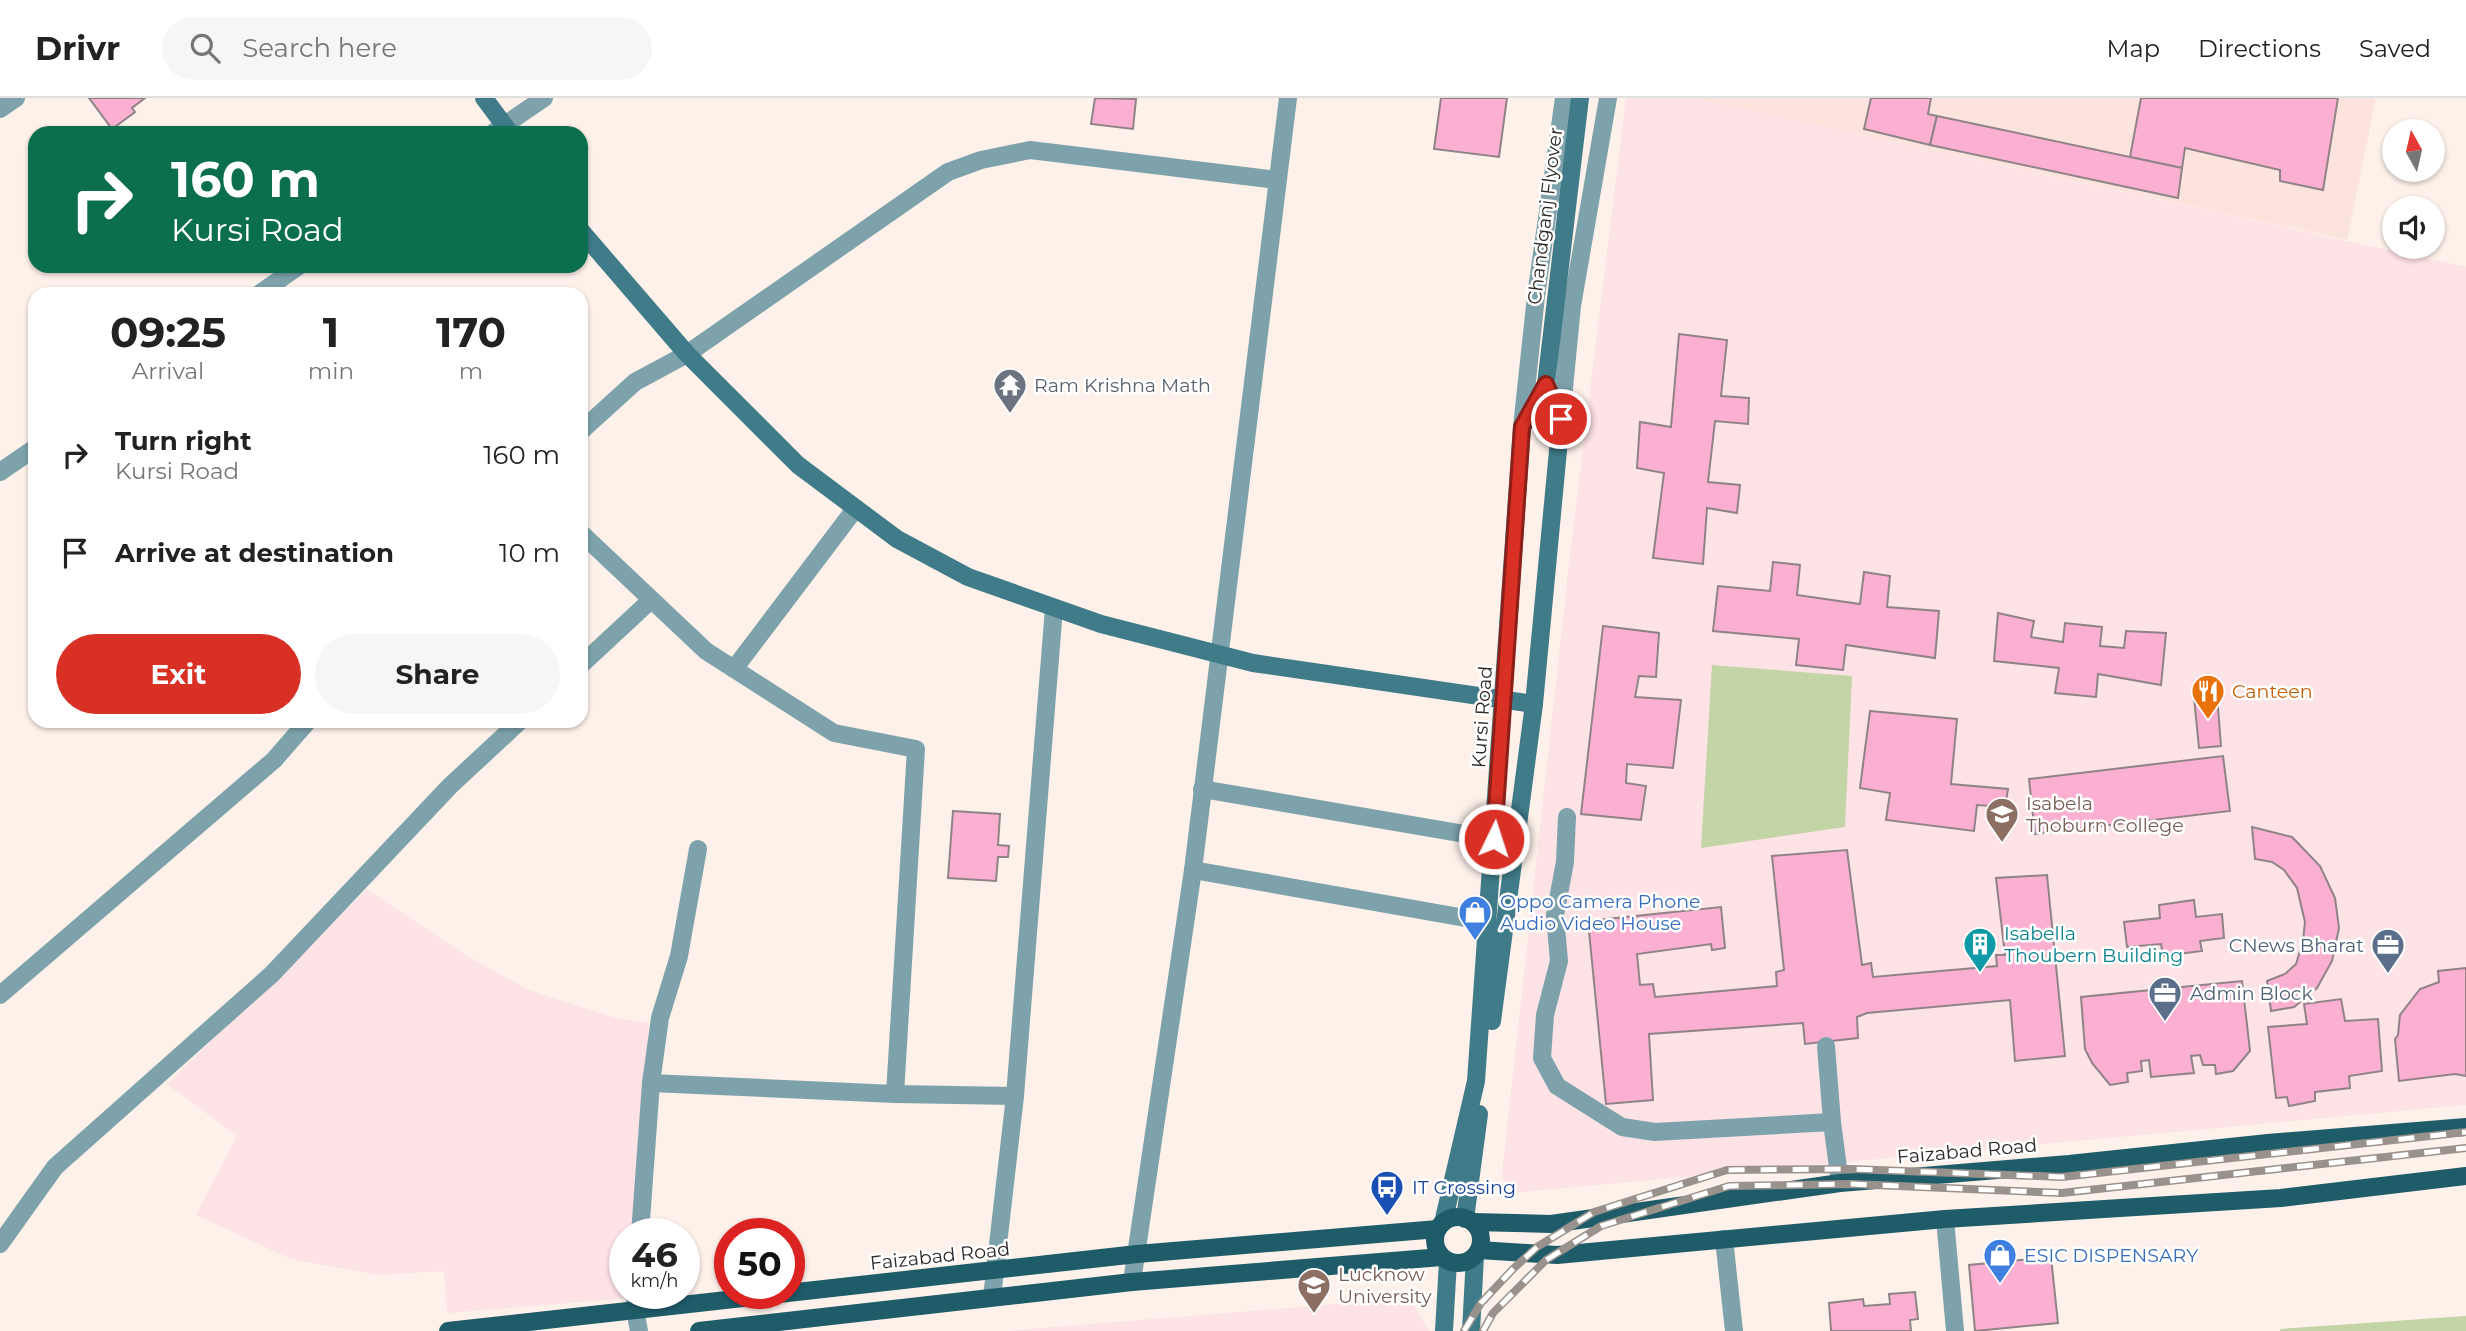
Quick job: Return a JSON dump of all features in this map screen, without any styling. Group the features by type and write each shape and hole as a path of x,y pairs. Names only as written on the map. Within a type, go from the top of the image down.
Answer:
{"main road":[{"path":"484,98 500,126"},
{"name":"Chandganj Flyover","path":"1552,338 1580,98"},
{"path":"588,239 687,354 798,466 897,540 968,577 1101,624 1254,663 1534,704"},
{"name":"Kursi Road","path":"1440,1226 1476,1081 1522,427 1546,384 1552,338"},
{"path":"1471,1331 1480,1235 1469,1220 1534,704 1561,419 1546,384"},
{"name":"Faizabad Road","path":"1469,1220 1551,1224 1840,1183 2466,1127"},
{"path":"699,1331 1132,1282 1445,1259 1462,1263 1477,1253 1557,1255 1945,1219 2281,1198 2466,1175"},
{"path":"1444,1331 1445,1259 1435,1244 1440,1226 1450,1219 1469,1220"},
{"name":"Faizabad Road","path":"700,1296 994,1271 1136,1254 1440,1226"},
{"name":"Faizabad Road","path":"448,1331 609,1306"}],"street":[{"path":"0,109 16,98"},
{"path":"507,126 544,98"},
{"path":"1132,1282 1193,870 1288,98"},
{"path":"1522,427 1536,296 1564,98"},
{"path":"1561,419 1572,306 1608,98"},
{"path":"588,425 635,382 687,354 948,172 981,160 1030,150 1277,180"},
{"path":"269,287 289,273"},
{"path":"0,472 28,453"},
{"path":"734,669 855,509"},
{"path":"588,540 706,651 834,733 915,749 895,1094"},
{"path":"588,658 650,600"},
{"path":"992,1297 1015,1096 1054,608"},
{"path":"0,995 274,760 302,728"},
{"path":"0,1244 55,1167 272,974 450,786 512,728"},
{"path":"1202,789 1494,839"},
{"path":"1567,817 1565,862 1555,915 1559,961 1545,1015 1542,1058 1557,1086 1622,1127 1656,1132 1832,1122"},
{"path":"641,1218 651,1083 660,1018 679,956 698,849"},
{"path":"1193,870 1488,922"},
{"path":"1826,1046 1840,1183"},
{"path":"651,1083 895,1094 1015,1096"},
{"path":"1945,1219 1955,1331"},
{"path":"1724,1239 1734,1331"},
{"path":"637,1309 639,1331"}],"shaded area":[{"name":"Isabela Thoburn College","path":"1626,98 1693,98 2382,249 2382,259 2429,259 2466,267 2466,1105 1510,1193 1502,1175 1570,554"},
{"path":"1693,98 2376,98 2347,240"},
{"path":"367,889 464,954 528,990 616,1018 649,1023 635,1218 609,1218 609,1300 447,1313 444,1271 378,1275 291,1259 196,1215 237,1136 167,1084"},
{"name":"Lucknow University","path":"1409,1298 1429,1331 1008,1331"}],"green space":[{"path":"1712,665 1852,676 1845,827 1701,848"},
{"path":"2466,1316 2466,1331 2280,1331 2280,1329"}],"building":[{"path":"89,98 145,98 132,108 135,112 116,126 110,126"},
{"path":"1095,98 1136,99 1133,129 1091,124"},
{"path":"1441,98 1507,98 1499,157 1434,149"},
{"path":"1871,98 1931,98 1928,114 1937,116 1930,145 1864,129"},
{"path":"2141,98 2338,98 2323,190 2280,181 2280,170 2185,148 2182,168 2130,157"},
{"path":"1937,116 2182,168 2178,198 1930,145"},
{"path":"1679,334 1727,340 1721,396 1749,398 1748,424 1715,421 1708,482 1740,485 1737,513 1707,508 1703,564 1653,558 1664,473 1637,468 1640,422 1671,427"},
{"path":"1773,562 1800,565 1797,595 1860,604 1864,572 1890,576 1887,607 1939,611 1935,658 1846,645 1843,670 1796,665 1799,639 1713,631 1718,586 1770,591"},
{"path":"1998,613 2034,621 2031,637 2063,642 2065,623 2102,627 2100,646 2124,648 2126,631 2166,633 2161,685 2098,674 2096,697 2055,693 2059,668 1994,661"},
{"path":"1603,626 1659,633 1656,677 1639,676 1635,697 1681,700 1673,768 1627,764 1626,783 1646,786 1641,820 1581,814"},
{"name":"Canteen","path":"2217,695 2221,746 2199,748 2194,697"},
{"path":"1870,711 1957,719 1951,784 2008,789 2005,807 1977,805 1974,831 1886,820 1890,793 1860,788"},
{"path":"2223,756 2230,811 2035,834 2029,779"},
{"path":"953,811 1000,814 998,845 1009,846 1008,857 998,857 996,881 948,878"},
{"path":"2252,827 2292,837 2320,866 2335,898 2339,928 2332,961 2317,988 2294,1007 2271,1011 2267,981 2285,974 2296,964 2305,922 2297,888 2284,870 2272,862 2255,859"},
{"name":"Isabella Thoubern Building","path":"1847,850 1862,965 1871,963 1873,977 1997,966 1996,955 2005,955 1996,878 2047,875 2065,1056 2015,1061 2010,1000 1867,1013 1857,1017 1858,1038 1805,1044 1803,1023 1649,1034 1653,1100 1606,1104 1588,921 1721,907 1725,948 1712,950 1711,944 1637,954 1640,985 1653,984 1655,997 1777,986 1776,972 1784,970 1772,856"},
{"path":"2194,900 2196,917 2222,914 2224,938 2200,941 2202,951 2163,956 2161,944 2127,947 2124,922 2160,918 2159,905"},
{"path":"2466,968 2466,1076 2455,1074 2399,1081 2395,1039 2398,1035 2400,1015 2420,989 2439,982 2438,971"},
{"name":"Admin Block","path":"2242,981 2250,1051 2233,1071 2216,1074 2215,1065 2203,1065 2200,1055 2191,1056 2194,1073 2151,1077 2149,1060 2141,1061 2142,1071 2127,1073 2128,1082 2110,1085 2092,1063 2085,1049 2081,997"},
{"path":"2341,999 2345,1021 2378,1019 2382,1071 2349,1076 2350,1088 2315,1092 2315,1101 2289,1106 2287,1097 2276,1098 2268,1027 2307,1024 2304,1004"},
{"path":"2051,1257 2058,1323 1975,1331 1969,1265"},
{"path":"1915,1292 1918,1319 1910,1320 1911,1331 1831,1331 1829,1303 1863,1299 1864,1306 1890,1304 1889,1294"}],"railway":[{"path":"1464,1331 1481,1303 1537,1247 1594,1212 1727,1170 1851,1169 2062,1177 2466,1132"},
{"path":"1483,1331 1493,1313 1546,1260 1601,1226 1729,1186 1851,1184 2062,1193 2466,1148"}],"place":[{"name":"Ram Krishna Math","path":"1010,415"},
{"name":"Canteen","path":"2208,721"},
{"name":"Isabela Thoburn College","path":"2002,844"},
{"name":"Oppo Camera Phone Audio Video House","path":"1475,942"},
{"name":"Isabella Thoubern Building","path":"1980,974"},
{"name":"CNews Bharat","path":"2388,975"},
{"name":"Admin Block","path":"2165,1023"},
{"name":"IT Crossing","path":"1387,1217"},
{"name":"ESIC DISPENSARY","path":"2000,1285"},
{"name":"Lucknow University","path":"1314,1315"}],"route":[{"path":"1494,839 1522,427 1546,384 1561,419"}]}
